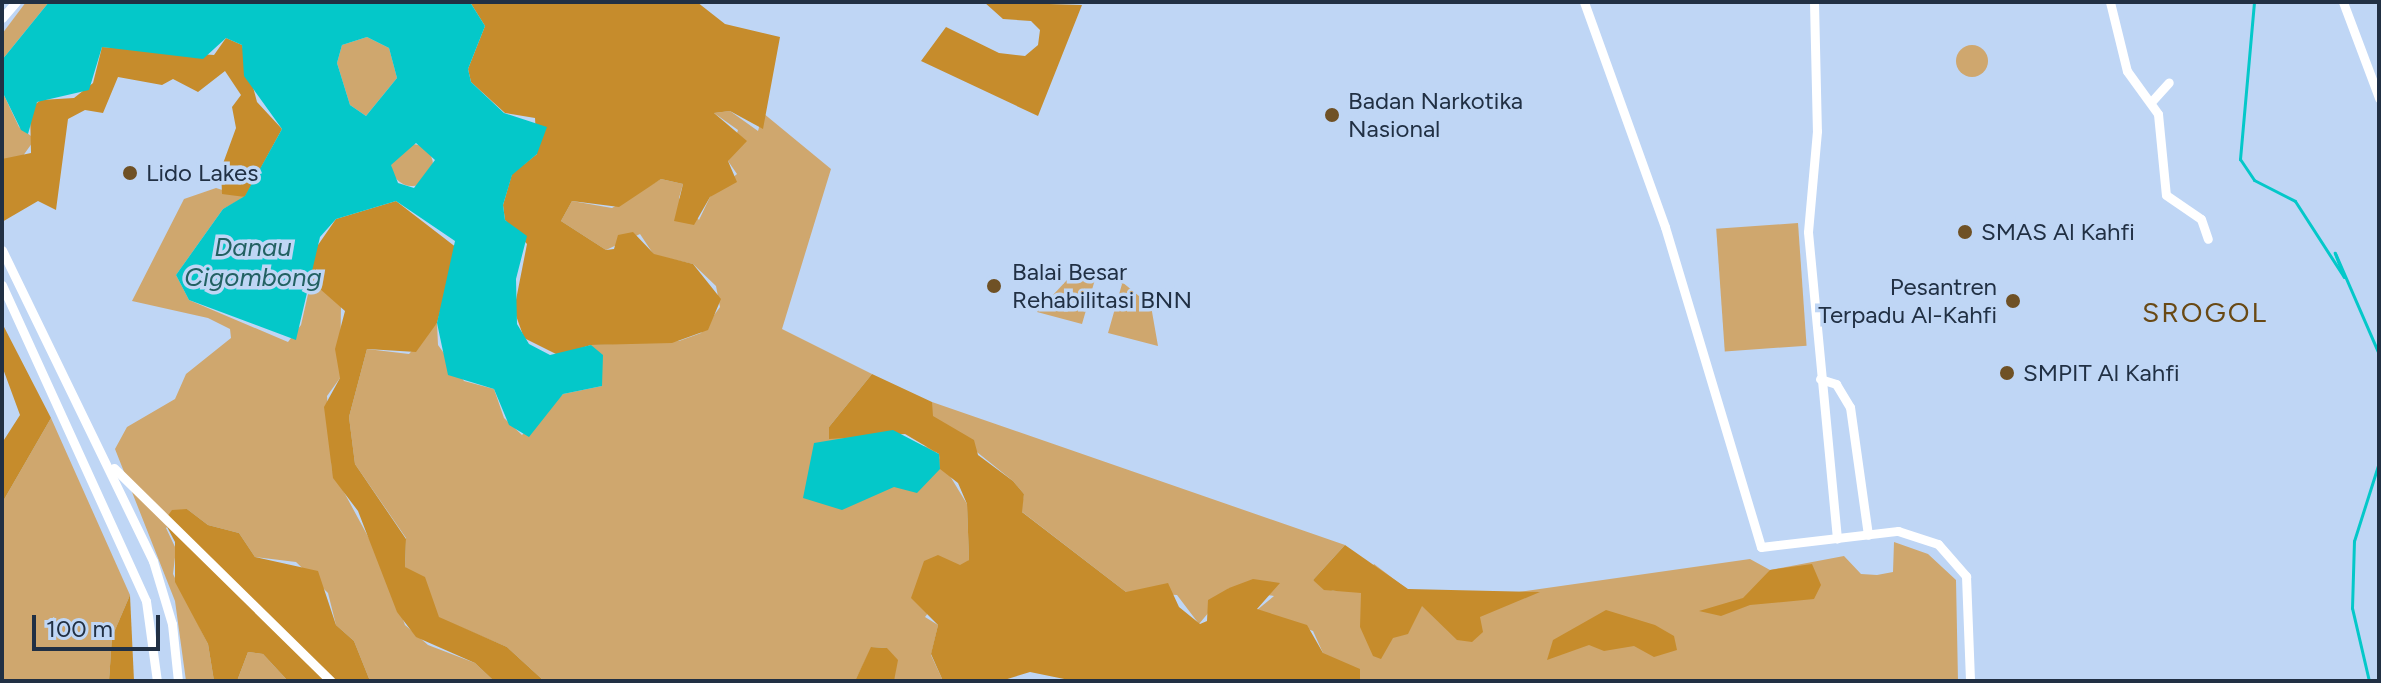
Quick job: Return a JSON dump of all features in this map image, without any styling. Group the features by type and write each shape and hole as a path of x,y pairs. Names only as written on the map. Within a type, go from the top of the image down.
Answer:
{"street":[{"path":"2,18 16,2"},
{"path":"1584,2 1665,227 1761,547 1911,532 1962,564 1970,681"},
{"path":"1814,2 1817,131 1808,232 1837,539"},
{"path":"2110,2 2127,71 2152,101 2166,195 2201,219 2208,239"},
{"path":"2343,2 2379,98"},
{"path":"2152,101 2169,82"},
{"path":"2,250 109,463 165,595 178,681"},
{"path":"2,285 146,601 157,681"},
{"path":"1820,379 1836,384 1850,407 1868,535"},
{"path":"109,463 331,681"}],"shaded area":[{"path":"26,2 49,2 2,60 2,34"},
{"path":"470,2 697,2 725,24 780,37 763,129 730,111 714,113 747,141 728,161 737,182 710,197 694,225 674,221 683,184 661,179 619,207 572,201 561,221 606,250 614,249 618,235 633,232 654,254 693,264 721,299 708,330 672,343 591,345 558,355 524,338 514,310 527,244 505,220 503,205 512,174 537,154 535,118 505,113 471,82 468,69 485,26"},
{"path":"984,2 1082,5 1038,116 921,61 946,27 999,53 1025,56 1038,45 1040,30 1031,21 1003,19"},
{"path":"367,37 389,48 397,78 366,116 350,105 337,63 342,45"},
{"path":"226,38 242,45 257,102 282,129 245,197 222,194 221,169 236,128 232,107 241,95 225,71 198,92 173,79 162,85 118,77 103,113 85,110 68,119 56,210 38,201 2,222 2,159 31,153 30,108 41,100 74,98 93,83 102,47 214,55"},
{"path":"1972,45 1983,50 1988,61 1983,72 1972,77 1961,72 1956,61 1961,50"},
{"path":"2,91 19,127 35,139 20,160 2,159"},
{"path":"730,111 758,131 763,113 831,169 782,329 872,374 829,427 933,448 967,504 969,560 925,617 938,625 931,655 943,681 894,681 887,648 872,647 855,681 544,681 507,647 439,618 405,567 406,538 355,464 349,417 367,349 409,354 437,323 438,345 464,381 494,389 504,418 522,435 563,394 602,386 591,345 679,341 701,333 720,307 716,286 693,264 654,255 640,234 606,250 561,221 572,201 612,208 661,179 683,184 679,198 699,220 710,197 737,174 728,161 738,130 714,113"},
{"path":"412,144 427,150 433,165 427,180 412,186 397,180 391,165 397,150"},
{"path":"216,188 245,197 223,209 176,275 189,300 288,342 301,325 311,281 341,305 340,378 327,396 332,470 384,566 405,625 428,645 475,663 494,681 370,681 354,641 336,625 328,593 296,562 255,557 239,533 208,525 187,509 166,528 176,549 173,574 208,644 214,681 186,681 175,601 115,449 127,427 175,399 186,374 231,338 230,329 208,318 132,301 184,199"},
{"path":"396,201 457,248 437,323 416,352 367,349 349,417 355,464 406,539 405,567 425,577 439,617 507,647 544,681 494,681 475,663 416,637 397,612 358,511 333,478 324,407 340,378 335,349 345,311 311,281 309,258 336,219"},
{"path":"1798,223 1807,346 1725,351 1716,229"},
{"path":"1107,274 1096,276 1082,324 1037,312 1067,280"},
{"path":"1116,277 1151,306 1158,346 1108,333 1122,284"},
{"path":"2,323 51,418 2,503 2,443 20,415 2,366"},
{"path":"872,374 932,402 933,416 974,440 978,455 1013,481 1024,494 1022,512 1126,592 1168,583 1179,607 1200,624 1207,621 1208,600 1229,588 1253,579 1280,583 1257,609 1307,625 1323,653 1360,669 1360,681 1074,681 1030,672 1001,681 943,681 931,654 938,625 911,598 924,561 938,555 960,565 969,560 967,504 958,483 940,469 939,454 905,434 829,439 829,427"},
{"path":"932,402 1345,545 1313,580 1333,591 1357,591 1374,564 1407,589 1448,595 1505,594 1750,559 1770,570 1844,556 1861,574 1877,575 1893,572 1894,542 1928,554 1956,580 1958,681 1322,681 1323,653 1313,631 1257,610 1274,596 1229,588 1199,624 1177,595 1126,592 1021,511 1024,494 1013,481 932,416"},
{"path":"51,418 130,595 112,637 109,681 2,681 2,503"},
{"path":"187,509 208,525 239,533 255,557 318,571 336,625 354,641 370,681 288,681 263,654 248,652 237,681 214,681 208,644 175,582 175,542 164,521 172,510"},
{"path":"1345,545 1408,589 1540,592 1480,617 1483,632 1472,642 1457,640 1422,606 1408,634 1393,638 1381,659 1373,656 1360,627 1361,593 1324,590 1313,580"},
{"path":"1812,564 1821,585 1814,599 1750,605 1721,616 1699,611 1743,598 1770,570"},
{"path":"130,595 134,681 109,681 112,637"},
{"path":"1606,610 1655,625 1674,636 1677,650 1654,657 1634,646 1604,651 1589,645 1547,660 1553,640"},
{"path":"871,647 887,648 898,660 894,681 855,681"},
{"path":"248,652 263,654 288,681 237,681"}],"water":[{"name":"Danau Cigombong","path":"49,2 470,2 485,26 468,69 471,82 504,113 547,127 537,154 512,175 503,205 505,220 527,236 516,279 517,324 529,344 550,355 591,345 603,355 602,386 563,394 529,437 509,425 494,389 448,375 437,323 455,241 396,201 336,219 320,237 296,340 189,300 176,275 223,209 245,196 282,129 244,76 242,45 226,38 203,59 102,47 89,90 37,102 28,134 21,130 2,91 2,60","holes":["367,37 389,48 397,78 366,116 350,105 337,63 342,45","416,143 435,160 414,188 398,183 391,165"]},
{"path":"893,430 939,454 940,469 917,493 894,487 842,510 803,498 814,443"}],"waterway":[{"path":"2254,2 2240,159 2254,180 2295,201 2344,277 2335,253 2379,354"},
{"path":"2369,681 2352,608 2354,541 2379,462"}],"place":[{"name":"Badan Narkotika Nasional","path":"1332,115"},
{"name":"Lido Lakes","path":"130,173"},
{"name":"SMAS Al Kahfi","path":"1965,232"},
{"name":"Balai Besar Rehabilitasi BNN","path":"994,286"},
{"name":"Pesantren Terpadu Al-Kahfi","path":"2013,301"},
{"name":"SMPIT Al Kahfi","path":"2007,373"}],"district":[{"name":"SROGOL","path":"2205,312"}]}
